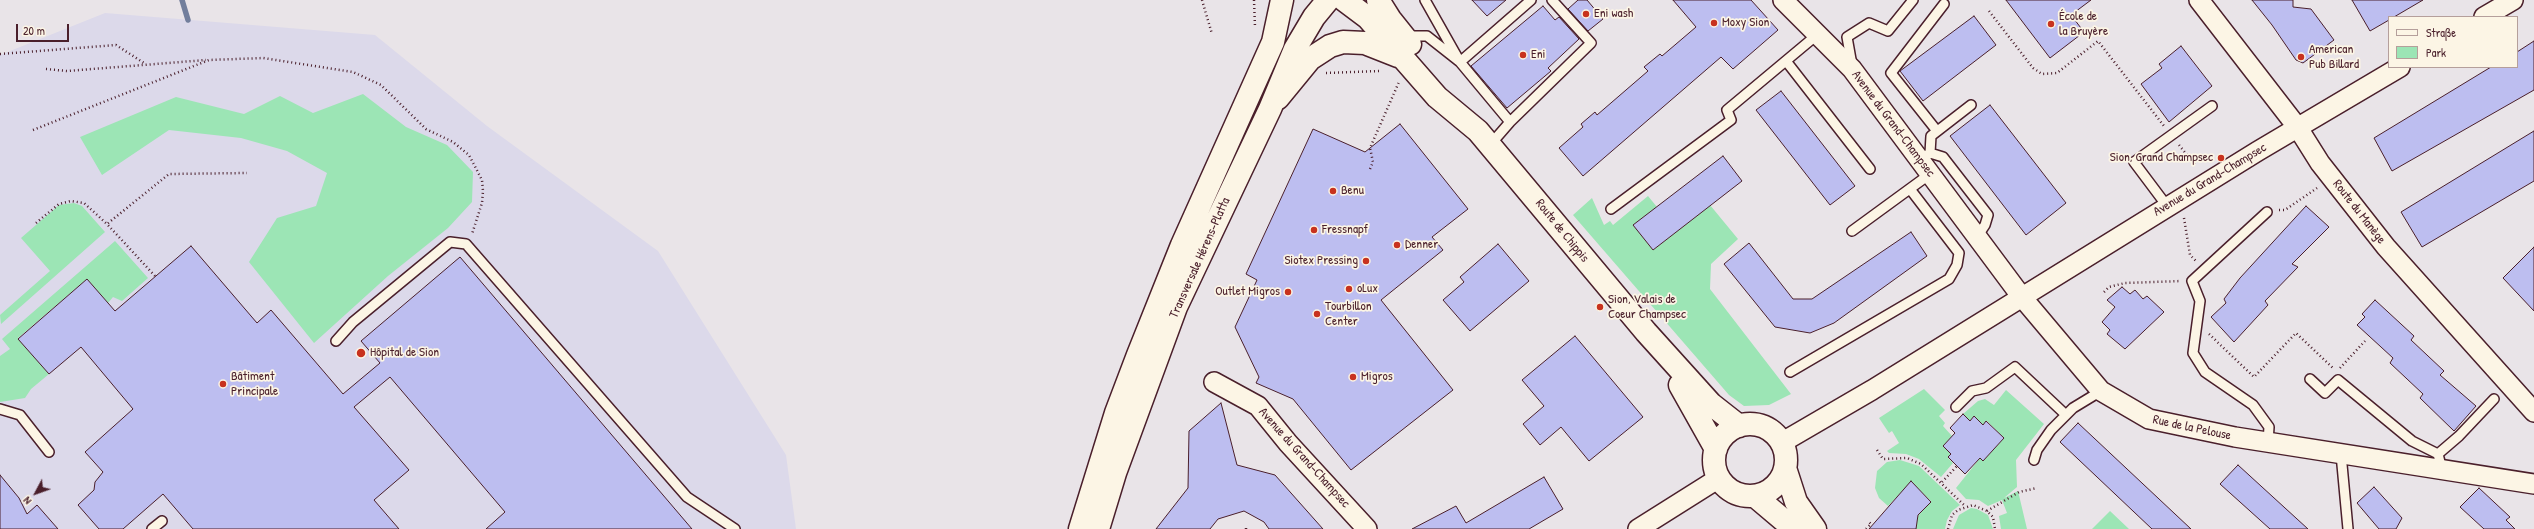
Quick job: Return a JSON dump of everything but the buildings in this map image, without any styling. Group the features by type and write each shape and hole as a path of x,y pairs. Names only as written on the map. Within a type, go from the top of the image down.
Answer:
{"street":[{"name":"Transversale Hérens-Platta","path":"1080,529 1116,413 1138,355 1182,245 1273,42 1282,0"},
{"name":"Transversale Hérens-Platta","path":"1098,529 1115,473 1176,307 1270,109 1295,49 1314,17 1328,0"},
{"name":"Route de Chippis","path":"1344,0 1368,18 1397,68 1437,97 1484,138"},
{"name":"Route de Chippis","path":"1378,0 1403,35 1469,114 1484,138 1646,332 1711,404 1739,426"},
{"name":"Avenue du Grand-Champsec","path":"1783,0 1852,69 1927,163 1977,237 2021,296"},
{"name":"Route du Manège","path":"2199,0 2298,128 2320,163 2386,247 2534,412"},
{"path":"2486,16 2512,0"},
{"path":"1270,109 1310,59 1330,46 1343,42 1366,43 1397,68"},
{"name":"Avenue du Grand-Champsec","path":"1782,443 1872,390 2021,296 2175,209 2298,128 2398,68"},
{"name":"Rue de la Pelouse","path":"2021,296 2101,391 2149,419 2268,442 2341,454 2440,462 2534,484"},
{"name":"Route de Chippis","path":"1646,332 1701,419 1716,449"},
{"name":"Avenue du Grand-Champsec","path":"1214,382 1258,406 1288,443 1367,529"},
{"path":"1794,529 1754,496 1733,492 1719,478 1714,461 1716,449 1725,434 1739,426 1753,425 1764,427 1774,434 1782,443 1786,455 1785,468 1796,502 1815,529"},
{"path":"1754,496 1774,487 1785,468"},
{"path":"1638,529 1719,478"}],"lane":[{"path":"1426,0 1460,62 1510,122"},
{"path":"1460,62 1531,0"},
{"path":"1484,138 1510,122 1591,43 1552,0"},
{"path":"1852,69 1847,37 1869,23 1888,31 1913,0"},
{"path":"1937,132 1892,73 1944,4"},
{"path":"1611,209 1731,120 1727,110 1818,34"},
{"path":"1403,35 1427,36 1460,62"},
{"path":"1786,61 1870,169"},
{"path":"1852,231 1910,189 1927,163 1931,136 1971,105"},
{"path":"2175,209 2134,162 2212,106"},
{"path":"1790,372 1949,279 1957,265 1959,253 1910,189"},
{"path":"2267,212 2192,280 2200,301 2193,353 2205,372 2253,405 2269,426 2268,442"},
{"path":"336,340 353,322 450,242 466,244 687,497 735,529"},
{"path":"1956,407 1972,391 1986,388 2015,367 2066,415"},
{"path":"2310,379 2325,394 2338,380 2440,462 2459,436 2494,399"},
{"path":"2034,460 2037,450 2051,430 2073,408 2101,391"},
{"path":"0,409 20,414 49,452"},
{"path":"2341,454 2348,529"},
{"path":"152,529 162,521"}],"path":[{"path":"1202,0 1212,34"},
{"path":"1254,0 1255,31"},
{"path":"1989,11 2033,68 2042,74 2057,73 2098,41 2195,165"},
{"path":"0,54 116,46 145,63"},
{"path":"46,70 66,71 145,63 264,58 353,72 381,85 414,120 426,130 453,142 469,155 482,180 482,203 478,220 466,244"},
{"path":"33,130 209,60"},
{"path":"1322,73 1397,68 1370,148 1373,162 1370,169"},
{"path":"108,224 169,174 247,173"},
{"path":"2267,212 2285,210 2320,186"},
{"path":"36,223 59,204 71,201 84,203 108,224 155,276"},
{"path":"2175,209 2190,255 2205,268"},
{"path":"2104,292 2109,287 2125,283 2192,280"},
{"path":"2198,324 2254,377 2296,333 2337,371 2365,341"},
{"path":"1877,450 1883,459 1907,458 1921,464 1942,482 1965,506"},
{"path":"1942,482 1957,466"},
{"path":"1988,511 2019,492 2037,488"},
{"path":"1948,529 1952,515 1965,506 1973,505 1988,511 1993,517 1995,529"},
{"path":"1866,529 1871,524 1868,521"}],"shaded area":[{"name":"Hôpital de Sion","path":"105,13 375,35 487,126 658,251 786,455 796,529 0,529 0,55"}],"green space":[{"path":"363,94 406,127 447,145 473,172 472,202 448,228 388,276 314,343 249,262 277,218 316,206 327,173 287,151 241,138 169,130 102,175 80,137 176,97 244,114 280,96 313,113"},
{"path":"1648,196 1657,207 1634,225 1653,250 1710,205 1738,239 1711,264 1710,289 1791,394 1769,405 1744,406 1729,395 1573,215 1592,198 1604,225 1610,221 1613,225"},
{"path":"74,203 82,206 105,232 1,324 0,315 50,271 21,238 59,205"},
{"path":"115,241 148,278 122,301 113,297 108,303 87,279 18,338 49,374 31,389 25,398 0,402 0,356 10,349 2,339"},
{"path":"1924,389 1945,410 1939,416 1945,423 1943,426 1952,436 1943,446 1951,454 1948,458 1953,463 1941,477 1919,459 1906,454 1889,453 1887,451 1899,443 1892,431 1889,433 1879,418"},
{"path":"2006,390 2044,424 2016,460 2017,487 2004,498 2018,491 2027,529 2001,529 1999,516 2007,513 2002,500 1988,506 1979,500 1966,499 1956,488 1980,458 1983,461 2004,438 1987,421 1983,425 1974,416 1970,421 1963,414 1978,401 1985,399 1994,405"},
{"path":"1900,460 1919,466 1960,505 1952,511 1947,520 1945,529 1914,529 1917,525 1917,517 1931,501 1911,482 1888,506 1879,498 1875,488 1877,471 1887,462"},
{"path":"1971,508 1977,509 1988,515 1993,529 1953,529 1959,515"},
{"path":"2110,511 2129,529 2092,529"}],"waterway":[{"path":"182,0 188,20"}],"place":[{"name":"Eni wash","path":"1586,14"},
{"name":"Moxy Sion","path":"1714,23"},
{"name":"École de la Bruyère","path":"2051,24"},
{"name":"Eni","path":"1523,55"},
{"name":"American Pub Billard","path":"2301,57"},
{"name":"Sion, Grand Champsec","path":"2221,158"},
{"name":"Benu","path":"1333,191"},
{"name":"Fressnapf","path":"1314,230"},
{"name":"Denner","path":"1397,245"},
{"name":"Siotex Pressing","path":"1366,261"},
{"name":"oLux","path":"1349,289"},
{"name":"Outlet Migros","path":"1288,292"},
{"name":"Sion, Valais de Coeur Champsec","path":"1600,307"},
{"name":"Tourbillon Center","path":"1317,314"},
{"name":"Hôpital de Sion","path":"361,353"},
{"name":"Migros","path":"1353,377"},
{"name":"Bâtiment Principale","path":"223,384"}]}
